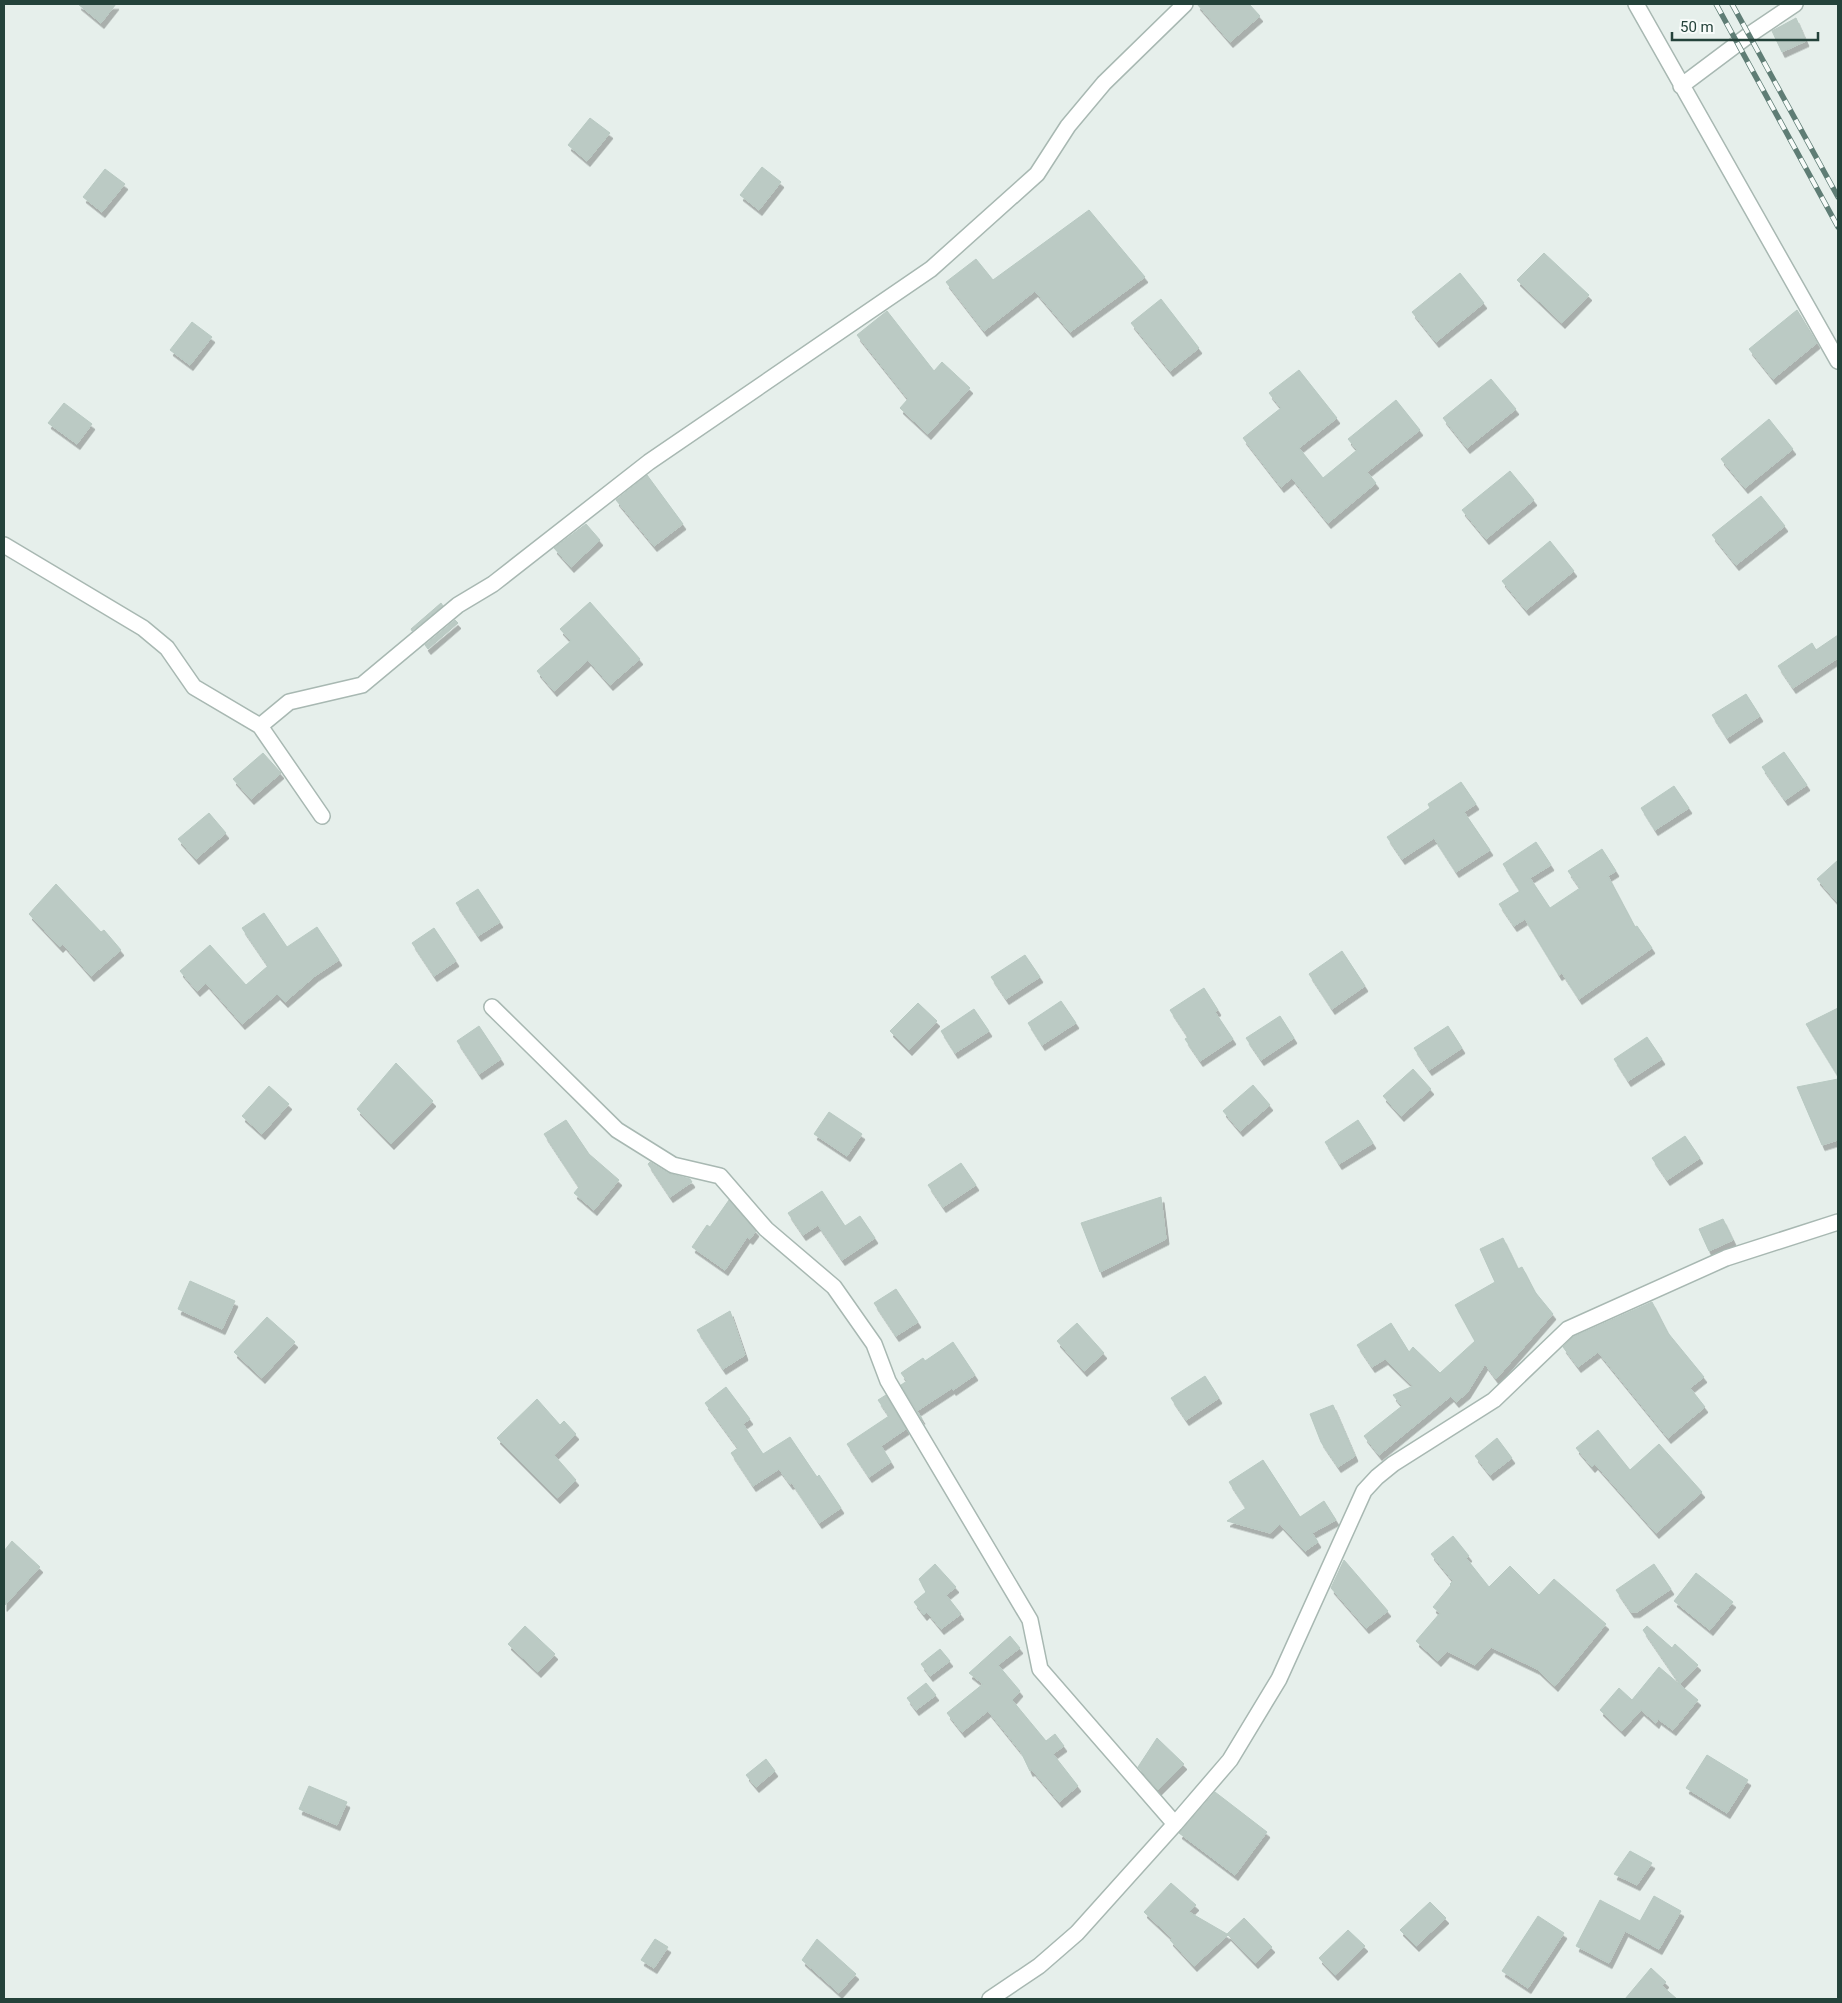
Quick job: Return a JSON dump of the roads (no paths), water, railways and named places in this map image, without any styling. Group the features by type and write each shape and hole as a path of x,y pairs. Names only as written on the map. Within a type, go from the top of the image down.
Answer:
{"street":[{"path":"260,726 289,702 362,685 458,605 493,584 649,462 931,270 1037,174 1068,126 1104,83 1185,4"},
{"path":"1636,4 1838,361"},
{"path":"1681,86 1749,35 1796,4"},
{"path":"4,545 143,628 167,648 194,687 260,726 322,816"},
{"path":"492,1007 617,1130 673,1165 720,1176 766,1229 834,1287 874,1344 888,1381 1030,1620 1040,1669 1176,1824"},
{"path":"990,1999 1039,1966 1077,1933 1176,1824 1230,1760 1279,1679 1364,1491 1376,1477 1393,1464 1494,1400 1568,1329 1726,1258 1838,1222"}],"railway":[{"path":"1716,4 1838,227"},
{"path":"1732,4 1838,197"}]}
